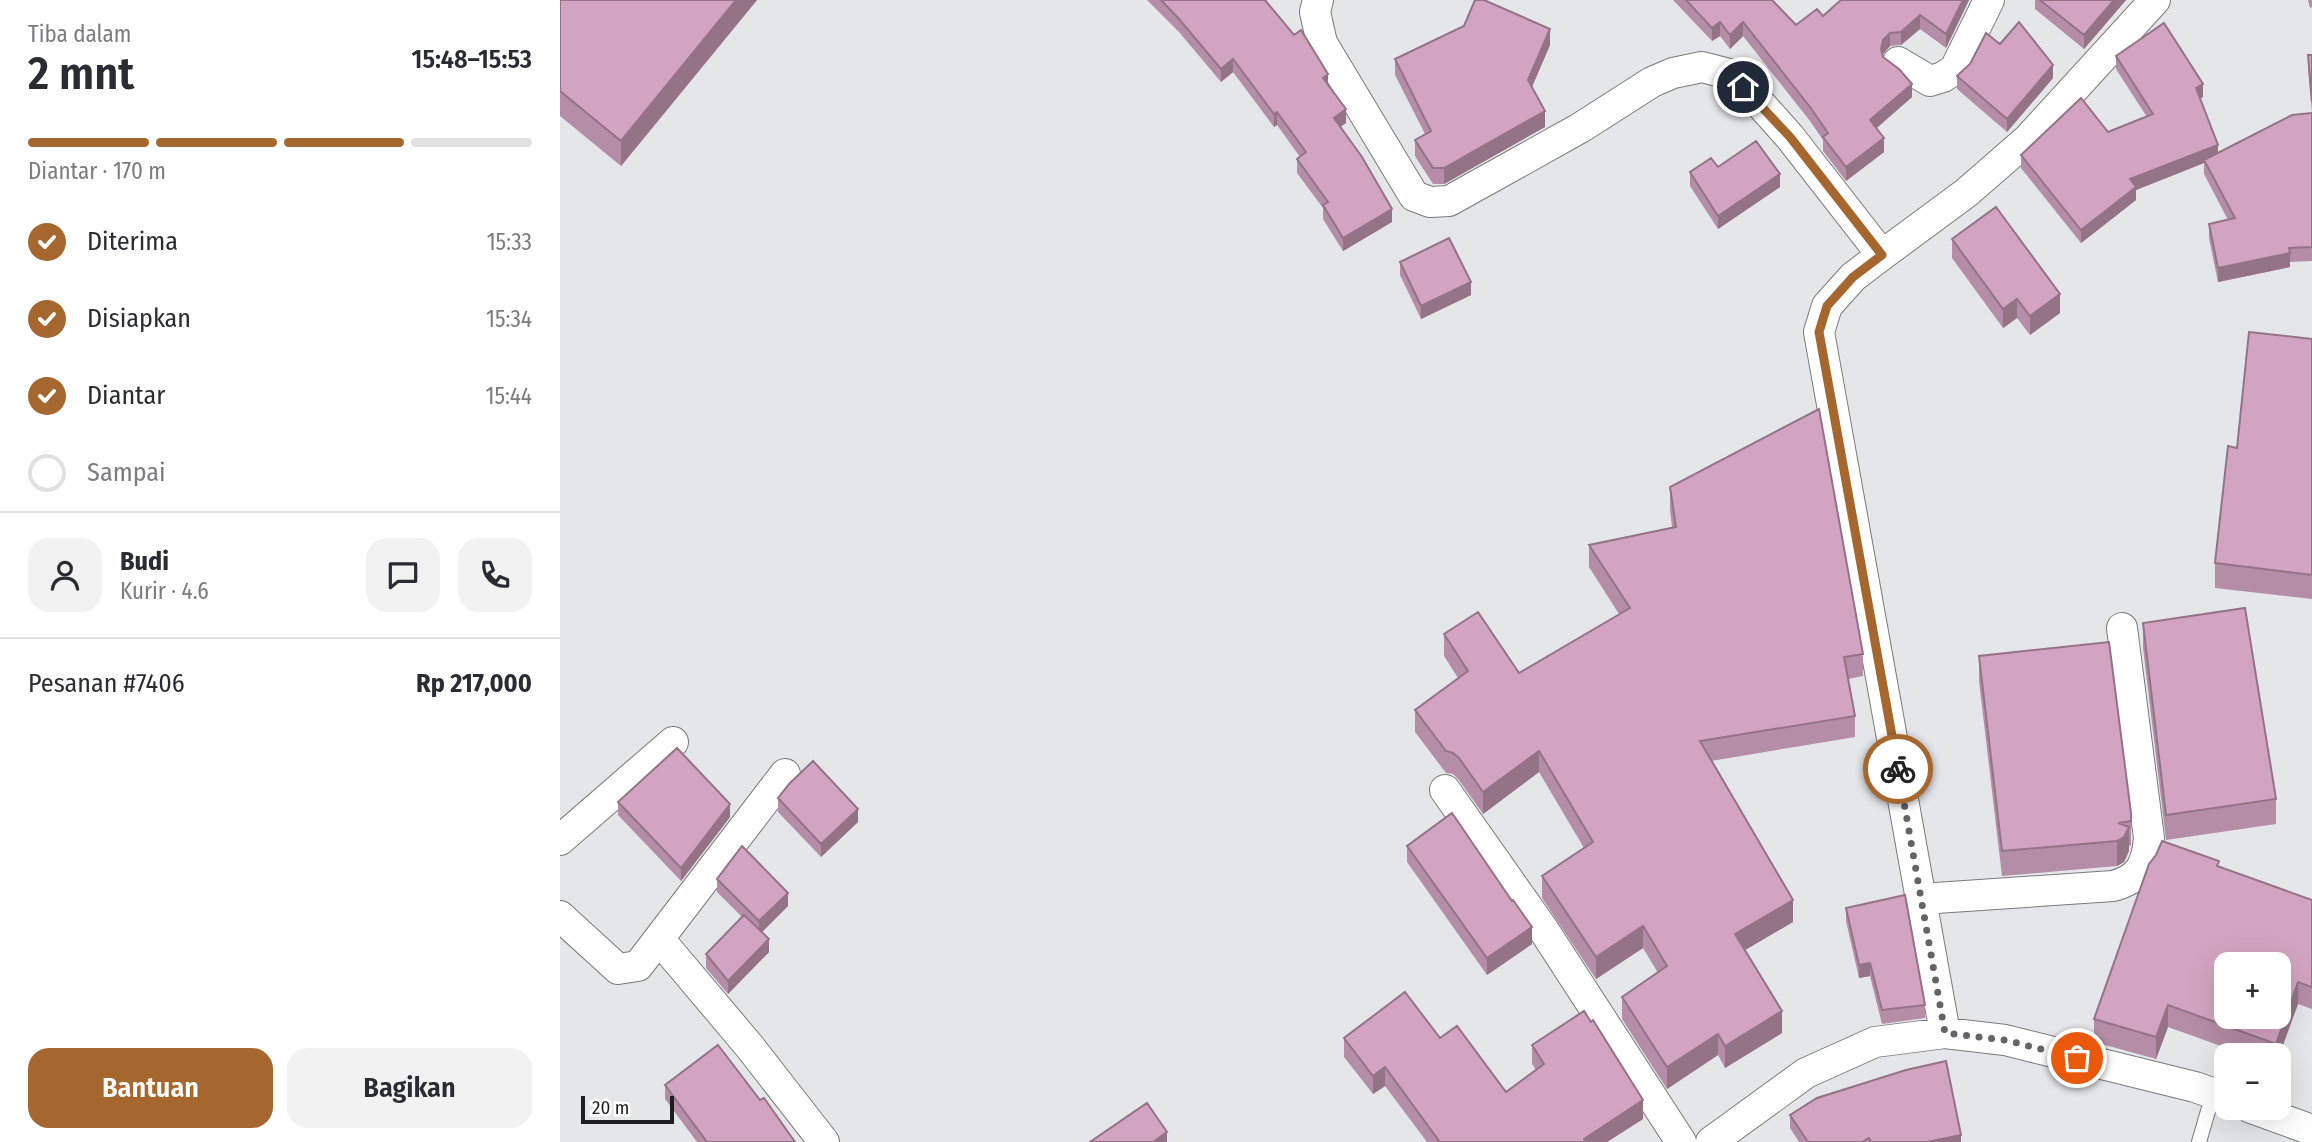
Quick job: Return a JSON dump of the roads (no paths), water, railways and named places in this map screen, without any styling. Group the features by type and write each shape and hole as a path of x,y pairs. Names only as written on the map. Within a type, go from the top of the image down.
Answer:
{"street":[{"path":"1318,0 1315,12 1322,43 1414,197 1430,202 1449,201 1580,128 1652,82 1673,72 1702,67 1729,74 1757,100 1790,137 1882,255"},
{"path":"1898,62 1930,81 1955,69 1989,0"},
{"path":"1945,1033 1819,332 1827,306 1853,277 1966,193 2028,139 2155,0"},
{"path":"1921,899 2113,886 2128,882 2139,872 2148,857 2149,838 2122,628"},
{"path":"560,840 673,742"},
{"path":"560,916 618,969 638,966 785,774"},
{"path":"1445,790 1543,929 1681,1142"},
{"path":"659,939 750,1046 824,1142"},
{"path":"1711,1142 1806,1073 1875,1042 1945,1033 2005,1040 2214,1094"},
{"path":"2284,1120 2312,1130"}],"lane":[{"path":"2199,1142 2214,1109"}]}
